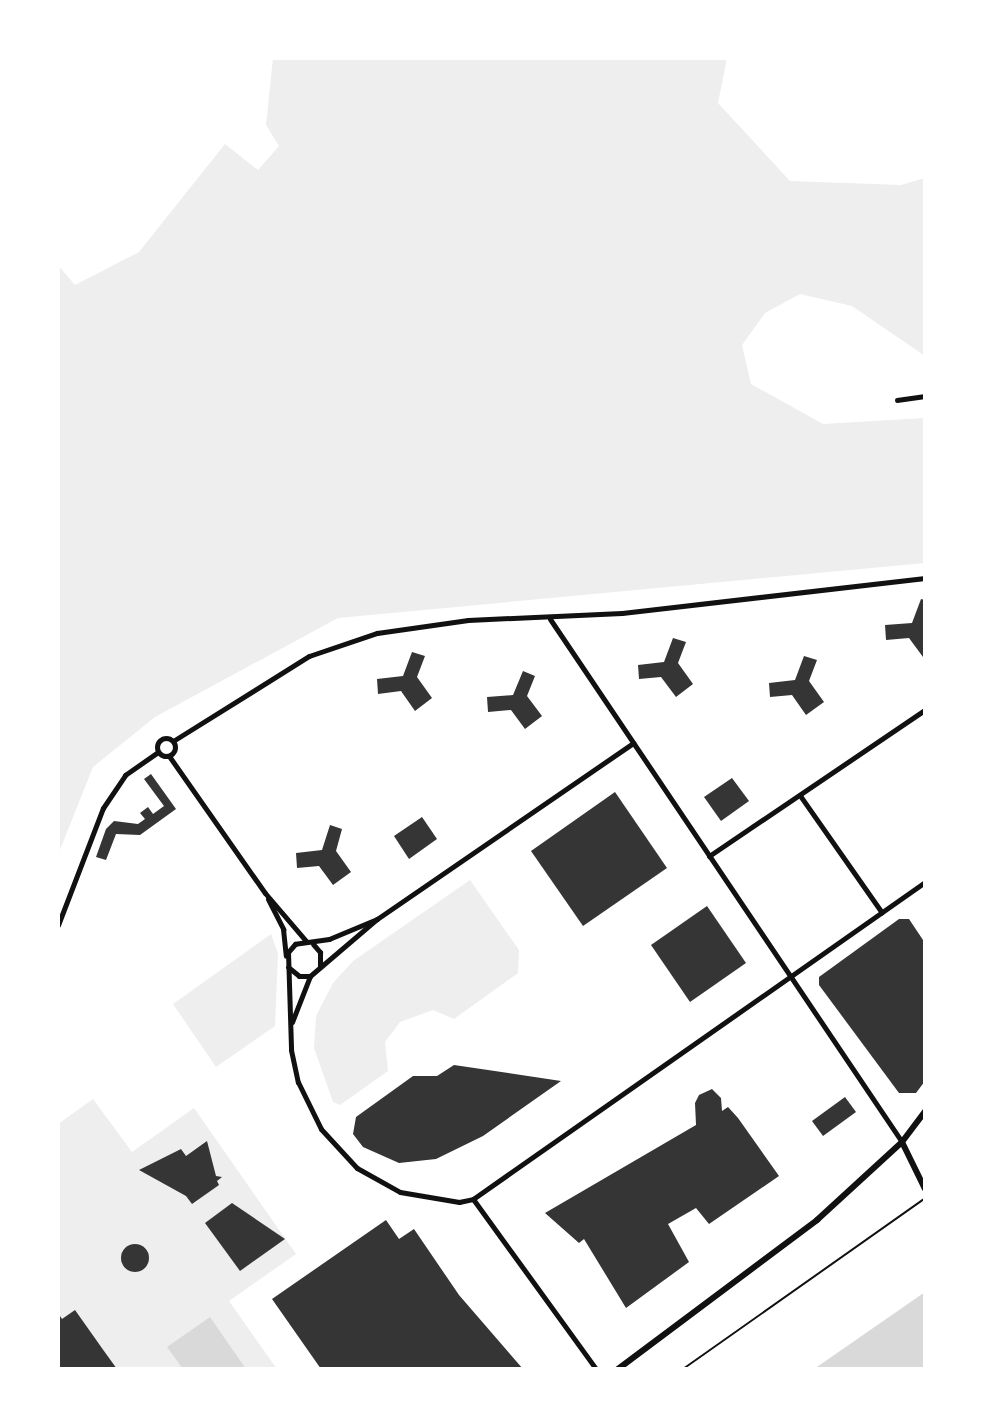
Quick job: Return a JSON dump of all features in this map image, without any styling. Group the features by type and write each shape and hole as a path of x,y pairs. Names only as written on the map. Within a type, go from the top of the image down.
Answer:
{"main road":[{"path":"618,1369 817,1220 902,1142 925,1112"},
{"path":"902,1142 917,1167 925,1189"},
{"path":"917,1167 925,1172"}],"street":[{"path":"897,400 925,396"},
{"path":"158,752 159,740 173,741 309,656 377,633 468,620 550,619 925,578"},
{"path":"550,619 902,1142"},
{"path":"709,856 925,710"},
{"path":"169,756 175,749 173,741"},
{"path":"291,1024 310,976 377,919 633,743"},
{"path":"158,752 169,756 265,893 320,952 319,969"},
{"path":"58,925 103,808 125,775 158,752"},
{"path":"800,795 882,912"},
{"path":"265,893 283,929 291,1050 307,1105 350,1161 400,1192 459,1202 473,1199 925,882"},
{"path":"287,961 295,944 310,943 377,919"},
{"path":"287,961 299,976 310,976"},
{"path":"473,1199 596,1369"}],"path":[{"path":"683,1369 925,1198"}],"shaded area":[{"path":"273,58 727,58 718,103 790,181 901,185 925,178 925,356 852,306 800,294 765,313 742,345 751,384 823,424 925,418 925,563 338,618 155,717 93,767 58,855 58,265 75,285 139,252 225,144 258,170 279,146 266,125"},
{"path":"470,880 519,950 518,973 454,1019 433,1010 400,1022 385,1042 388,1071 340,1105 333,1102 314,1048 316,1016 333,983 353,961"},
{"path":"271,934 278,954 275,1026 216,1067 173,1004"},
{"path":"93,1099 132,1152 194,1108 296,1254 229,1301 277,1369 58,1369 58,1124"},
{"path":"925,1292 925,1369 814,1369"},
{"path":"210,1317 246,1369 183,1369 167,1347"}],"building":[{"path":"921,599 925,600 923,657 909,638 886,640 885,625 912,623"},
{"path":"673,638 686,642 678,663 693,684 676,697 661,677 639,679 638,665 664,662"},
{"path":"412,652 425,656 417,677 432,698 415,711 401,691 378,694 377,679 403,676"},
{"path":"804,656 817,660 809,681 824,702 806,715 792,695 770,697 769,683 795,680"},
{"path":"523,671 535,676 527,696 542,716 525,729 511,710 488,712 487,697 513,695"},
{"path":"151,774 176,809 140,835 116,834 106,860 96,857 106,829 114,821 138,824 145,819 140,813 148,807 153,814 164,806 144,779"},
{"path":"732,778 749,801 721,821 704,797"},
{"path":"615,792 667,868 583,926 531,851"},
{"path":"422,817 437,839 409,859 394,836"},
{"path":"330,825 342,829 336,851 351,872 333,885 319,866 297,868 296,853 322,850"},
{"path":"707,906 746,963 690,1002 651,945"},
{"path":"899,919 909,919 925,943 925,1081 916,1093 899,1093 819,985 819,977"},
{"path":"454,1065 561,1081 483,1136 436,1159 399,1163 363,1147 353,1134 356,1117 413,1076 437,1076"},
{"path":"712,1089 721,1098 722,1111 728,1107 738,1118 779,1176 709,1224 696,1208 668,1224 689,1262 626,1308 584,1239 579,1243 545,1213 696,1125 695,1103 699,1095"},
{"path":"845,1097 856,1112 823,1136 812,1121"},
{"path":"207,1141 216,1176 222,1177 217,1181 219,1185 192,1204 186,1196 139,1170 181,1149 186,1156"},
{"path":"232,1203 285,1239 240,1271 205,1223"},
{"path":"386,1220 399,1239 414,1229 459,1295 523,1369 321,1369 272,1299"},
{"path":"135,1244 145,1248 149,1258 145,1268 135,1272 125,1268 121,1258 125,1248"},
{"path":"75,1310 117,1369 58,1369 58,1313 62,1319"}]}
